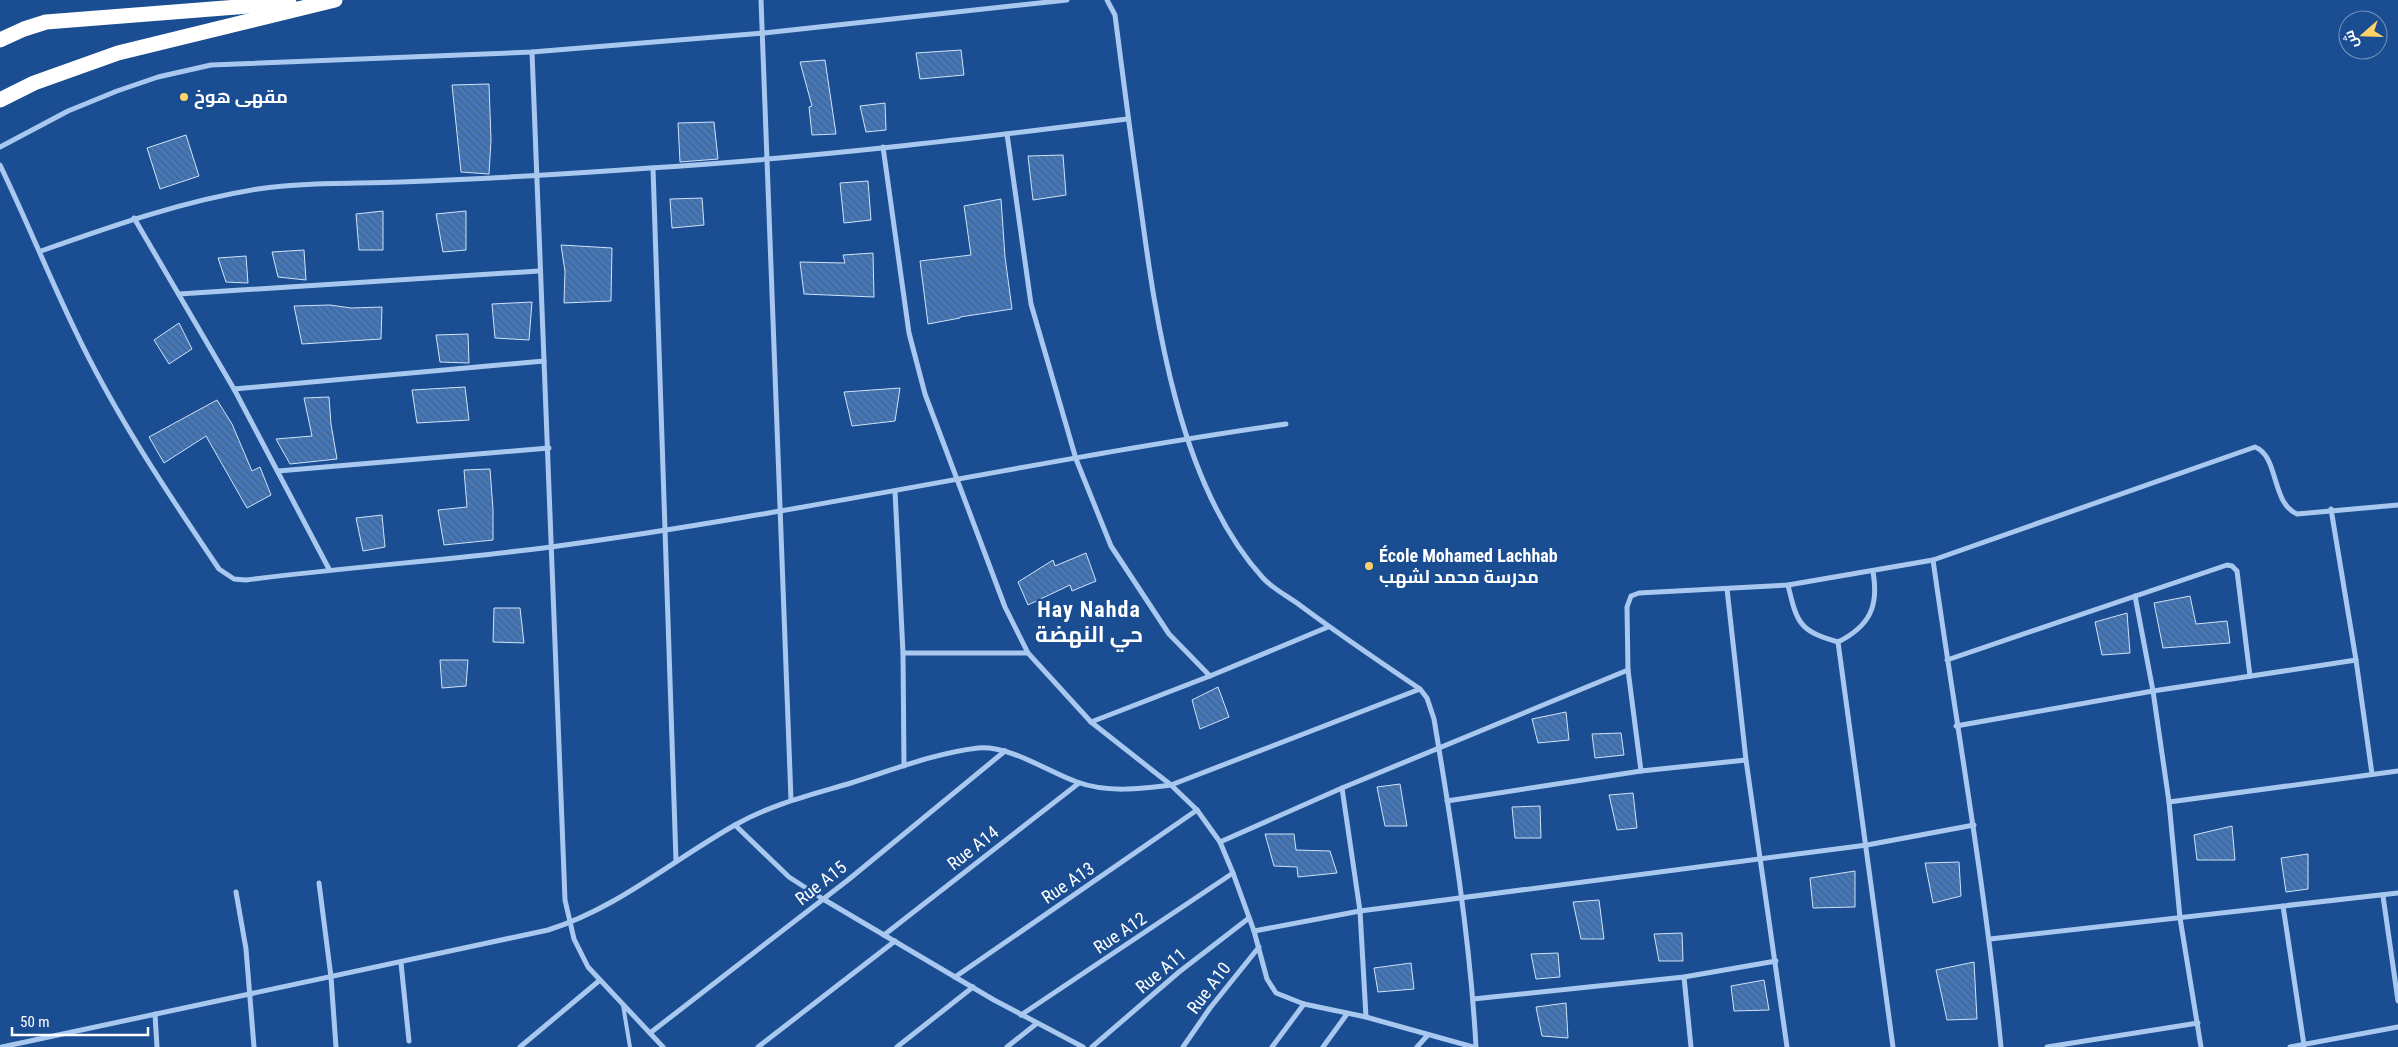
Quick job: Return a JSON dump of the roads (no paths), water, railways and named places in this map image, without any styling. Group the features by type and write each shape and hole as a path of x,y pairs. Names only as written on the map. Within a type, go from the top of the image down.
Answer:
{"highway":[{"path":"0,40 46,22 335,0"},
{"path":"0,100 34,83 118,53 335,0"}],"street":[{"path":"762,0 791,800"},
{"path":"0,147 68,111 117,91 158,77 211,65 532,52 764,33 1067,0"},
{"path":"882,147 909,334 925,394 1005,607 1028,653 1091,722 1170,785 1197,810 1220,842 1254,931 1271,988 1276,993 1304,1004 1366,1017 1427,1036 1474,1047 1474,999 1461,899 1439,748 1434,719 1427,698 1420,689 1328,627 1264,579 1233,538 1206,487 1187,438 1157,324 1115,15 1107,0"},
{"path":"532,52 535,175 549,448 550,547 565,900 570,924 583,958 600,980 663,1047"},
{"path":"41,251 134,218 206,199 262,189 317,184 535,175 768,159 1007,134 1128,119"},
{"path":"1007,134 1031,304 1076,459 1111,546 1169,634 1210,676"},
{"path":"0,165 41,251 74,328 113,400 156,476 219,570 234,579 246,580 330,569 550,547 895,491 1187,438 1286,424"},
{"path":"653,168 676,861"},
{"path":"134,218 234,389 330,569"},
{"path":"179,294 539,271"},
{"path":"234,389 544,362"},
{"path":"1641,770 1628,670 1627,606 1631,596 1639,593 1788,585 1873,572 1933,560 2255,447 2260,449 2266,456 2288,509 2297,514 2398,505"},
{"path":"278,471 549,448"},
{"path":"895,491 903,653 904,766"},
{"path":"2331,510 2356,660 2372,774"},
{"path":"1933,560 1956,726 1974,825 1990,940 2001,1047"},
{"path":"1947,660 2227,564 2236,571 2250,676"},
{"path":"1788,585 1796,616 1806,630 1817,636 1838,642 1852,636 1865,622 1874,608 1876,588 1873,572"},
{"path":"1727,589 1746,760 1787,1047"},
{"path":"2135,596 2169,802 2180,918 2201,1047"},
{"path":"1091,722 1210,676 1328,627"},
{"path":"1838,642 1893,1047"},
{"path":"903,653 1028,653"},
{"path":"1956,726 2152,690 2356,660"},
{"path":"1220,842 1342,788 1628,670"},
{"path":"2,1047 250,993 511,940 570,924 592,914 735,825 791,800 904,766 979,748 1005,750 1079,783 1121,789 1170,785 1420,689"},
{"name":"Rue A15","path":"650,1033 823,899 1005,750"},
{"path":"1447,801 1641,770 1746,760"},
{"path":"2169,802 2398,772"},
{"name":"Rue A14","path":"884,935 1079,783"},
{"path":"1342,788 1360,911 1366,1017"},
{"name":"Rue A13","path":"955,977 1197,810"},
{"path":"735,825 789,877 823,899 1036,1024 1083,1047"},
{"path":"1254,931 1360,911 1760,860 1866,845 1974,825"},
{"name":"Rue A12","path":"1021,1015 1233,873"},
{"path":"319,883 331,977 336,1047"},
{"path":"236,892 246,949 254,1047"},
{"path":"1990,940 2398,893"},
{"path":"2383,896 2398,1001"},
{"path":"2284,906 2304,1045"},
{"name":"Rue A11","path":"1092,1047 1179,972 1249,918"},
{"path":"758,1047 895,941"},
{"name":"Rue A10","path":"1182,1047 1259,946"},
{"path":"1474,999 1684,977 1776,961"},
{"path":"401,963 409,1041"},
{"path":"1684,977 1691,1047"},
{"path":"520,1047 600,980"},
{"path":"897,1047 973,987"},
{"path":"1272,1047 1304,1004"},
{"path":"155,1014 157,1047"},
{"path":"1323,1047 1346,1014"},
{"path":"2046,1047 2198,1023"},
{"path":"1007,1047 1036,1024"},
{"path":"2290,1047 2398,1027"},
{"path":"1417,1047 1427,1036"},
{"path":"2090,1040 2092,1047"}],"lane":[{"path":"623,1004 630,1047"}],"place":[{"name":"مقهى هوخ","path":"184,97"},
{"name":"École Mohamed Lachhab مدرسة محمد لشهب","path":"1369,566"}],"district":[{"name":"Hay Nahda حي النهضة","path":"1089,622"}]}
